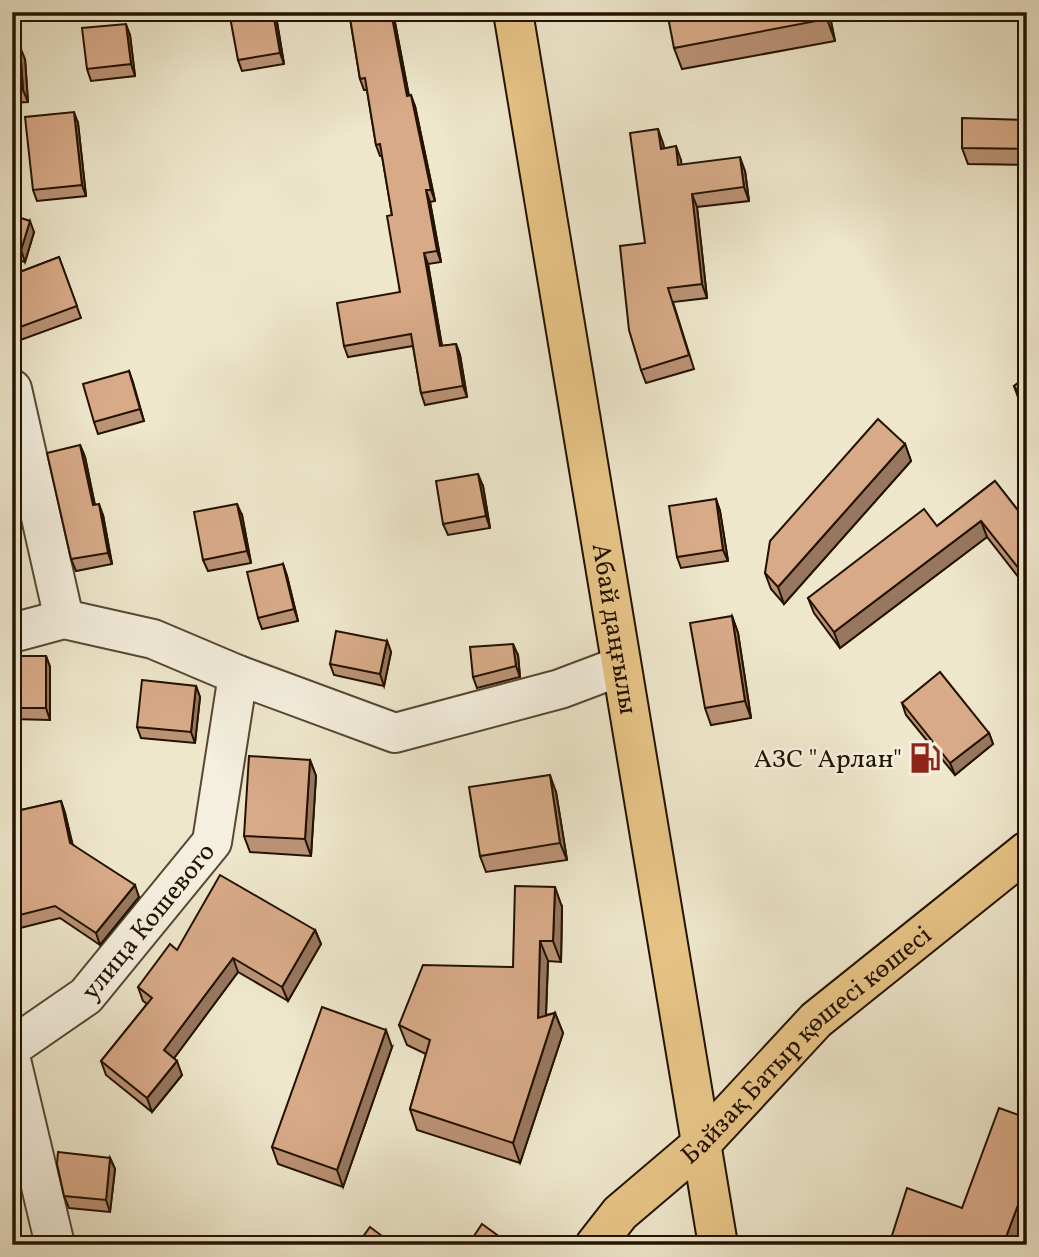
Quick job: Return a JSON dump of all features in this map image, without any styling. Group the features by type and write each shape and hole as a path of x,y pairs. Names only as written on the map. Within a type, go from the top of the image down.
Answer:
{"main road":[{"name":"Абай даңғылы","path":"513,12 718,1245"},
{"name":"Байзақ Батыр қөшесі көшесі","path":"595,1245 620,1213 700,1145 816,1020 1027,851"}],"street":[{"path":"12,389 64,619"},
{"path":"12,633 64,619 153,639 238,675 395,733 560,689 621,666"},
{"name":"улица Кошевого","path":"12,1047 86,996 212,842 238,675"},
{"path":"12,1064 55,1245"}],"building":[{"path":"273,12 280,53 238,60 230,17"},
{"path":"349,12 391,12 407,96 411,95 431,190 426,190 437,251 424,253 440,346 456,344 463,386 421,393 411,334 344,346 337,303 400,292 387,216 392,215 380,144 376,145 365,78 360,79"},
{"path":"667,12 826,12 827,19 674,48"},
{"path":"126,24 131,64 87,69 82,28"},
{"path":"20,47 23,90 12,91 12,48"},
{"path":"74,112 82,185 33,190 25,117"},
{"path":"962,118 1027,120 1027,149 962,148"},
{"path":"658,129 661,149 676,146 678,165 740,157 744,187 692,194 702,284 668,288 689,355 641,370 629,330 620,246 645,243 630,133"},
{"path":"12,215 30,221 21,250 12,248"},
{"path":"59,257 77,306 12,330 12,275"},
{"path":"129,371 140,409 94,422 83,384"},
{"path":"1027,376 1027,404 1014,386"},
{"path":"878,419 905,444 778,587 765,573 770,541"},
{"path":"80,445 93,505 99,504 108,553 71,559 47,453"},
{"path":"478,474 486,516 443,524 436,481"},
{"path":"995,481 1027,522 1027,579 981,521 834,632 808,598 924,509 937,526"},
{"path":"716,499 723,550 677,557 669,506"},
{"path":"237,504 247,551 203,560 194,512"},
{"path":"283,564 294,609 258,618 247,572"},
{"path":"732,616 745,701 705,708 690,623"},
{"path":"336,631 387,641 380,674 330,664"},
{"path":"513,644 516,666 473,677 470,647"},
{"path":"12,656 46,656 46,708 12,708"},
{"path":"940,672 989,733 950,763 902,703"},
{"path":"142,680 196,686 191,732 137,727"},
{"path":"249,756 310,760 305,839 244,836"},
{"path":"550,775 560,843 480,856 469,787"},
{"path":"61,801 70,843 135,885 96,933 55,906 12,917 12,812"},
{"path":"220,875 315,930 282,987 233,958 164,1050 177,1061 147,1098 101,1061 152,998 138,987 170,944 177,950"},
{"path":"515,886 555,887 553,941 540,941 538,1018 555,1013 513,1143 410,1109 430,1040 399,1025 423,965 513,967"},
{"path":"322,1007 386,1030 337,1170 272,1147"},
{"path":"999,1108 1027,1118 1027,1181 1003,1245 889,1245 907,1188 962,1208"},
{"path":"58,1152 110,1158 106,1200 64,1196 57,1164"},
{"path":"482,1224 511,1245 468,1245"},
{"path":"370,1227 394,1245 357,1245"}],"place":[{"name":"АЗС \"Арлан\"","path":"925,758"}]}
